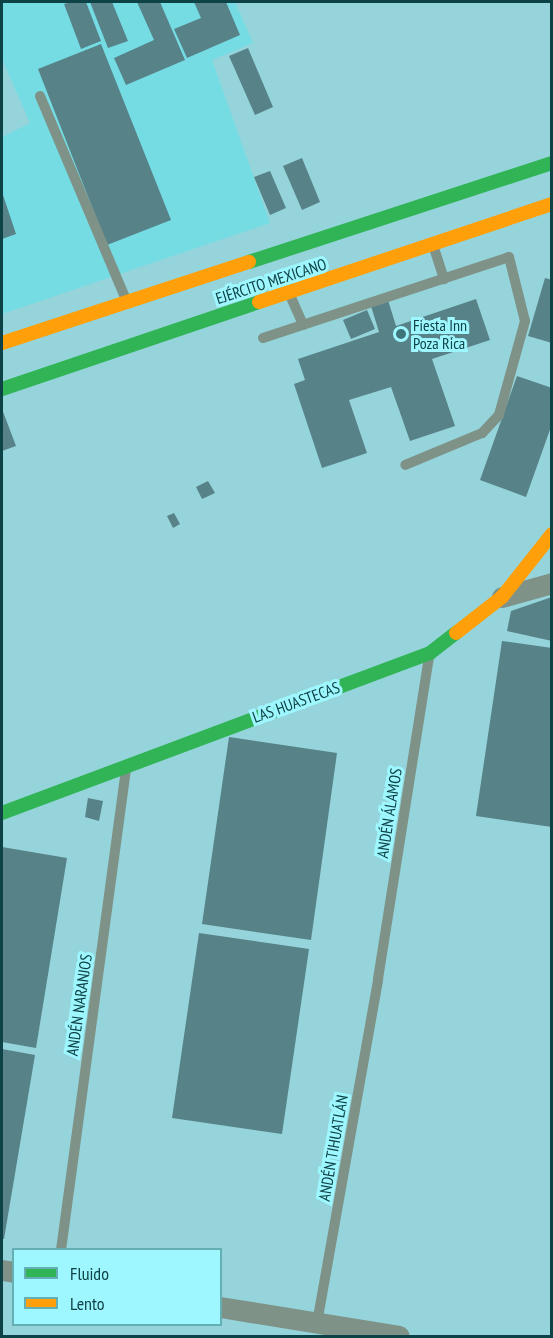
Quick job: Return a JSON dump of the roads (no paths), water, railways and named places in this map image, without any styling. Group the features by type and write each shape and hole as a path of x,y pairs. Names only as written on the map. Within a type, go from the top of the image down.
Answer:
{"main road":[{"name":"EJÉRCITO MEXICANO","path":"2,343 85,322 127,302 552,163"},
{"name":"EJÉRCITO MEXICANO","path":"2,389 94,352 289,293 552,204"},
{"name":"LAS HUASTECAS","path":"2,813 430,653 502,597 552,534"}],"street":[{"path":"502,597 552,582"},
{"path":"222,1307 399,1336"}],"lane":[{"path":"40,96 127,302"},
{"path":"434,245 444,279"},
{"path":"262,338 508,257 525,321 499,415 482,433 405,465"},
{"path":"289,293 303,325"},
{"name":"ANDÉN ÁLAMOS","path":"378,979 430,653"},
{"name":"ANDÉN NARANJOS","path":"61,1248 126,765"},
{"name":"ANDÉN TIHUATLÁN","path":"317,1323 378,979"}],"place":[{"name":"Fiesta Inn Poza Rica","path":"401,334"}]}
